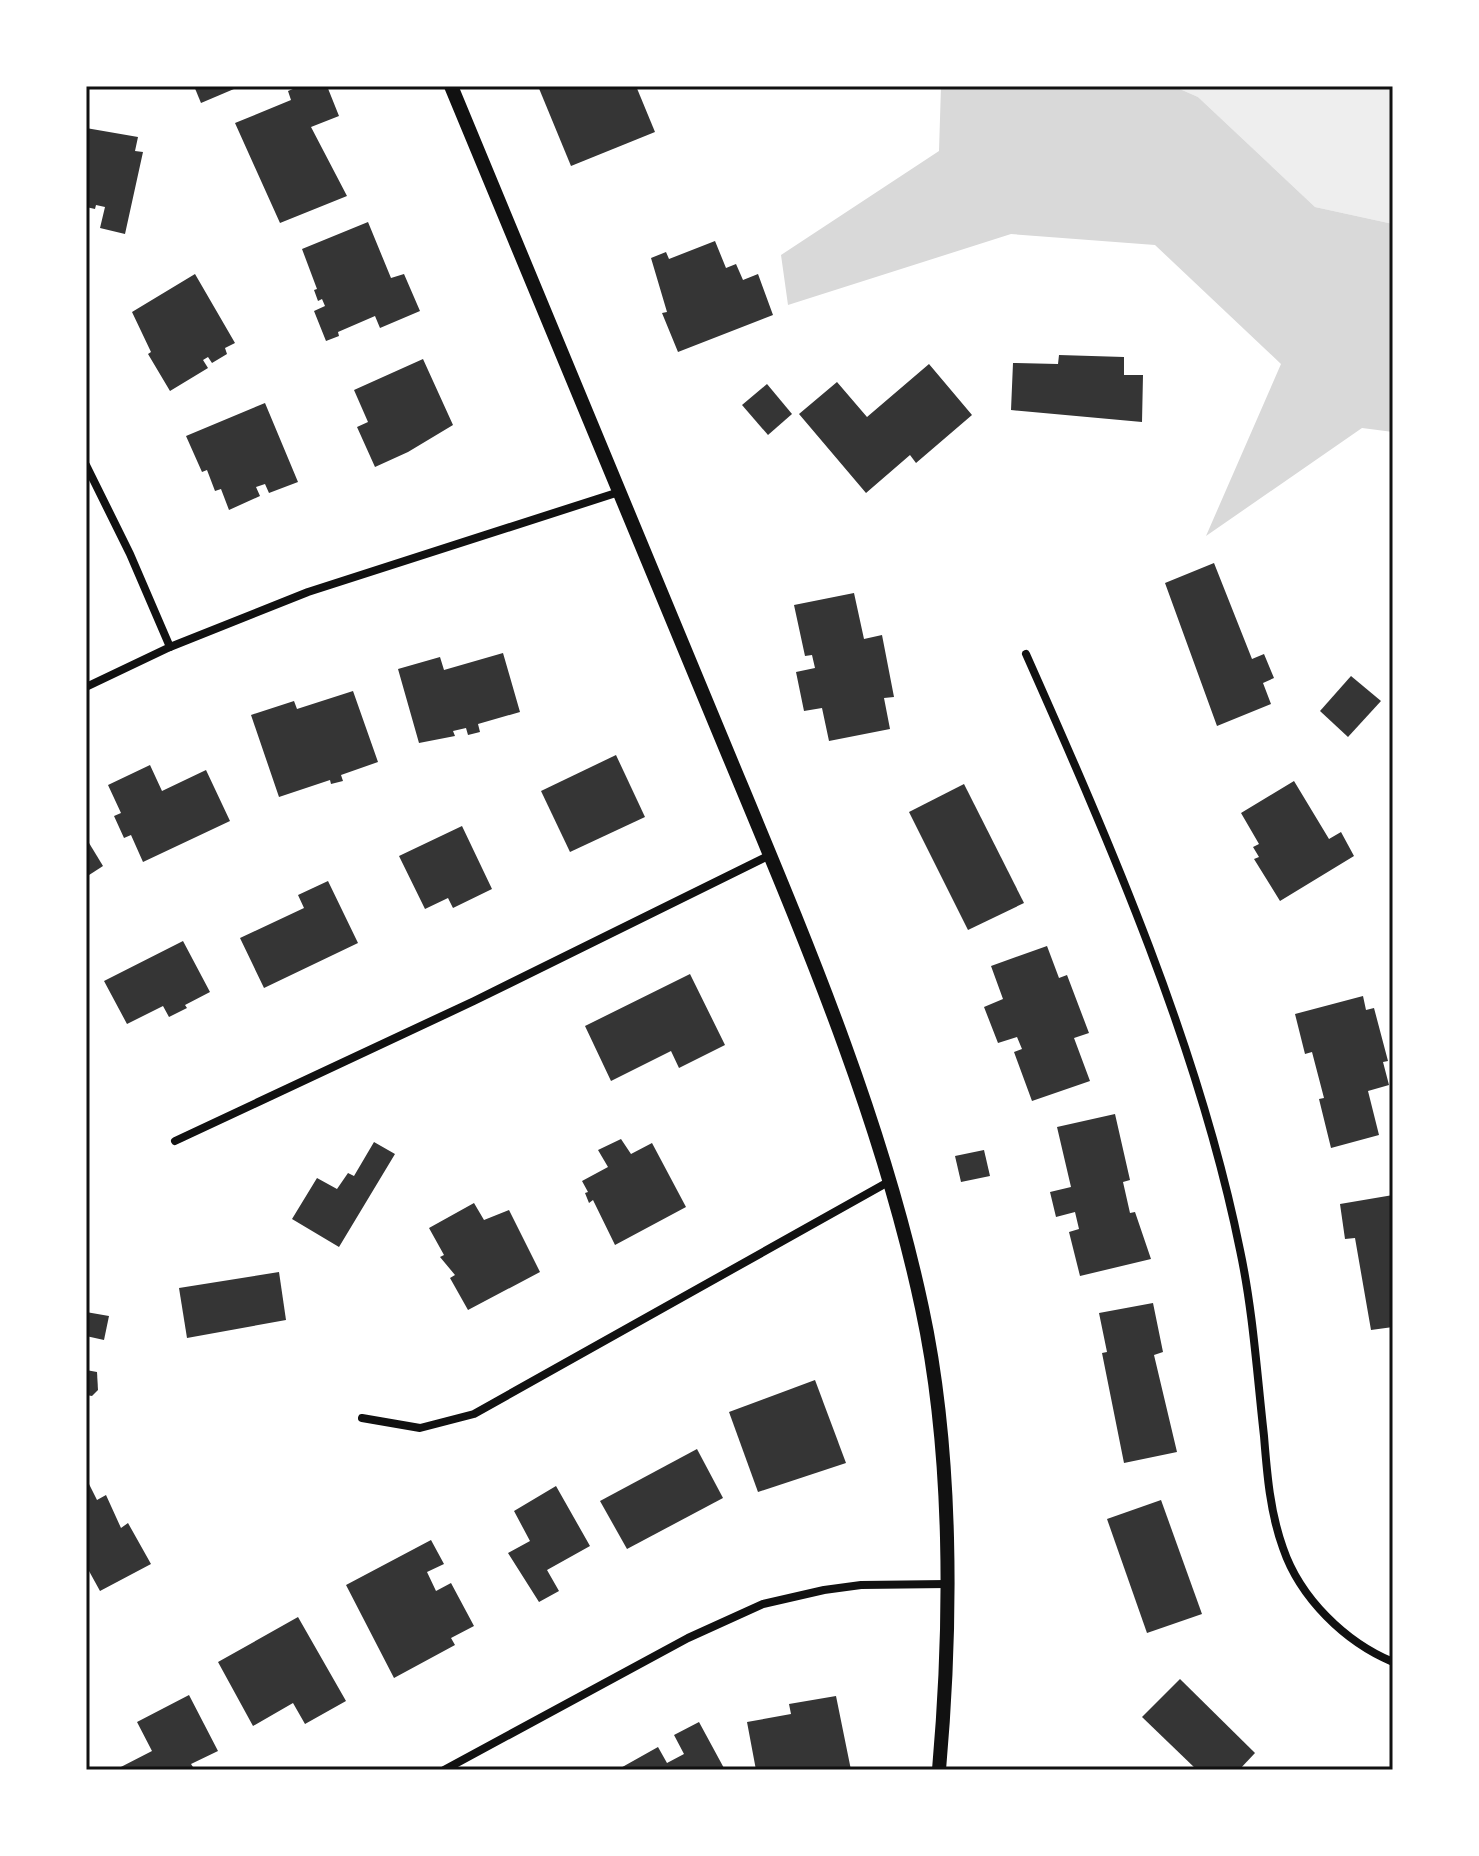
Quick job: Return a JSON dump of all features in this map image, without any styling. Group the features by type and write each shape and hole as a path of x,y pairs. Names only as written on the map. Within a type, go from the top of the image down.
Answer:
{"street":[{"path":"451,86 770,855 858,1079 891,1180 923,1313 938,1418 947,1584 944,1716 939,1770"},
{"path":"86,465 130,554 170,647"},
{"path":"86,687 170,647 308,592 619,492"},
{"path":"1026,654 1108,842 1164,989 1215,1143 1241,1252 1271,1506 1283,1551 1305,1592 1336,1627 1373,1654 1393,1662"},
{"path":"175,1141 474,1001 770,855"},
{"path":"362,1418 420,1428 474,1414 891,1180"},
{"path":"444,1770 688,1638 763,1604 861,1585 947,1584"}],"shaded area":[{"path":"941,86 1173,86 1198,97 1315,207 1393,224 1393,432 1362,428 1206,536 1281,364 1155,245 1011,234 788,305 781,255 939,151"},
{"path":"1173,86 1393,86 1393,224 1315,207 1198,97"}],"building":[{"path":"194,86 241,86 201,103"},
{"path":"300,86 327,86 339,116 311,127 347,196 280,223 235,123 291,100 288,91"},
{"path":"538,86 636,86 655,132 571,166"},
{"path":"86,128 138,137 135,151 143,152 125,234 100,228 105,207 86,207"},
{"path":"368,222 391,278 404,274 420,311 380,328 375,316 338,332 339,336 326,341 314,311 325,306 322,299 318,301 314,290 317,289 302,249"},
{"path":"715,241 726,268 736,264 743,280 758,274 773,315 678,352 662,313 667,312 651,258 666,252 669,259"},
{"path":"195,274 235,343 225,348 227,354 212,363 208,357 203,360 208,368 170,391 148,354 151,352 132,312"},
{"path":"1059,355 1124,357 1124,375 1143,375 1142,422 1011,410 1013,363 1058,364"},
{"path":"423,359 453,425 408,452 375,467 357,427 368,422 354,390"},
{"path":"929,364 972,415 916,463 910,455 866,493 799,414 837,382 867,417"},
{"path":"767,384 792,414 768,435 742,405"},
{"path":"265,403 298,482 269,493 265,484 256,487 260,496 229,510 221,489 215,491 207,470 202,472 186,436"},
{"path":"1214,563 1252,659 1264,654 1274,678 1263,683 1271,704 1217,726 1165,583"},
{"path":"854,593 864,639 882,635 894,697 884,698 890,729 829,741 822,708 804,711 796,672 815,668 812,655 805,656 794,605"},
{"path":"503,653 520,712 478,724 480,732 468,735 466,728 453,731 455,736 419,743 398,669 440,657 444,670"},
{"path":"1351,676 1381,701 1348,737 1320,711"},
{"path":"353,691 378,762 341,775 343,781 331,784 330,780 279,797 251,715 294,701 297,709"},
{"path":"616,755 645,817 570,852 541,791"},
{"path":"150,765 162,791 206,770 230,821 143,862 131,835 124,838 114,816 121,813 108,785"},
{"path":"1294,781 1329,839 1341,832 1354,856 1280,901 1254,859 1259,857 1253,847 1259,844 1241,813"},
{"path":"964,784 1024,903 968,930 909,812"},
{"path":"462,826 492,889 453,908 448,898 425,909 399,856"},
{"path":"86,838 103,866 86,877"},
{"path":"328,881 358,943 264,988 240,938 304,908 298,895"},
{"path":"183,941 210,992 169,1017 163,1006 127,1024 104,981"},
{"path":"1047,946 1059,978 1067,975 1089,1033 1074,1038 1090,1081 1032,1101 1014,1052 1022,1049 1017,1037 998,1043 984,1007 1003,999 991,966"},
{"path":"690,974 725,1045 679,1068 671,1051 611,1081 585,1026"},
{"path":"1363,996 1366,1010 1374,1008 1388,1061 1383,1062 1389,1085 1368,1091 1379,1135 1331,1148 1319,1099 1324,1098 1312,1052 1305,1054 1295,1014"},
{"path":"1115,1114 1130,1180 1123,1182 1130,1213 1135,1212 1151,1259 1080,1276 1069,1232 1079,1229 1075,1212 1056,1217 1050,1192 1071,1187 1057,1127"},
{"path":"621,1139 631,1154 652,1143 686,1207 615,1245 593,1200 589,1203 582,1181 608,1167 598,1150"},
{"path":"374,1142 395,1154 339,1247 292,1219 317,1178 337,1189 348,1173 354,1176"},
{"path":"984,1150 990,1176 961,1182 955,1156"},
{"path":"1393,1195 1393,1327 1371,1330 1355,1238 1345,1239 1340,1204"},
{"path":"474,1203 484,1220 509,1210 540,1272 468,1310 450,1278 455,1275 440,1257 444,1255 429,1228"},
{"path":"279,1272 286,1320 187,1338 179,1288"},
{"path":"1153,1303 1163,1352 1154,1355 1177,1452 1124,1463 1102,1353 1107,1352 1099,1313"},
{"path":"86,1312 109,1316 104,1340 86,1336"},
{"path":"86,1370 97,1372 98,1390 92,1396 86,1395"},
{"path":"815,1380 846,1463 758,1492 729,1412"},
{"path":"697,1449 723,1498 627,1549 600,1501"},
{"path":"86,1478 97,1500 106,1495 121,1528 128,1523 151,1564 100,1591 89,1571 86,1572"},
{"path":"556,1486 590,1546 547,1570 559,1591 539,1602 508,1553 530,1541 514,1511"},
{"path":"1161,1500 1202,1614 1147,1633 1107,1519"},
{"path":"431,1540 444,1564 427,1572 436,1591 451,1583 474,1626 451,1638 455,1645 394,1678 346,1585"},
{"path":"298,1617 346,1701 305,1724 293,1703 253,1726 218,1662"},
{"path":"1180,1679 1255,1753 1239,1770 1197,1770 1142,1717"},
{"path":"189,1695 218,1751 191,1764 195,1770 115,1770 152,1751 137,1722"},
{"path":"836,1696 851,1770 756,1770 747,1722 791,1714 789,1704"},
{"path":"699,1722 725,1770 617,1770 658,1747 667,1763 684,1754 674,1735"}]}
